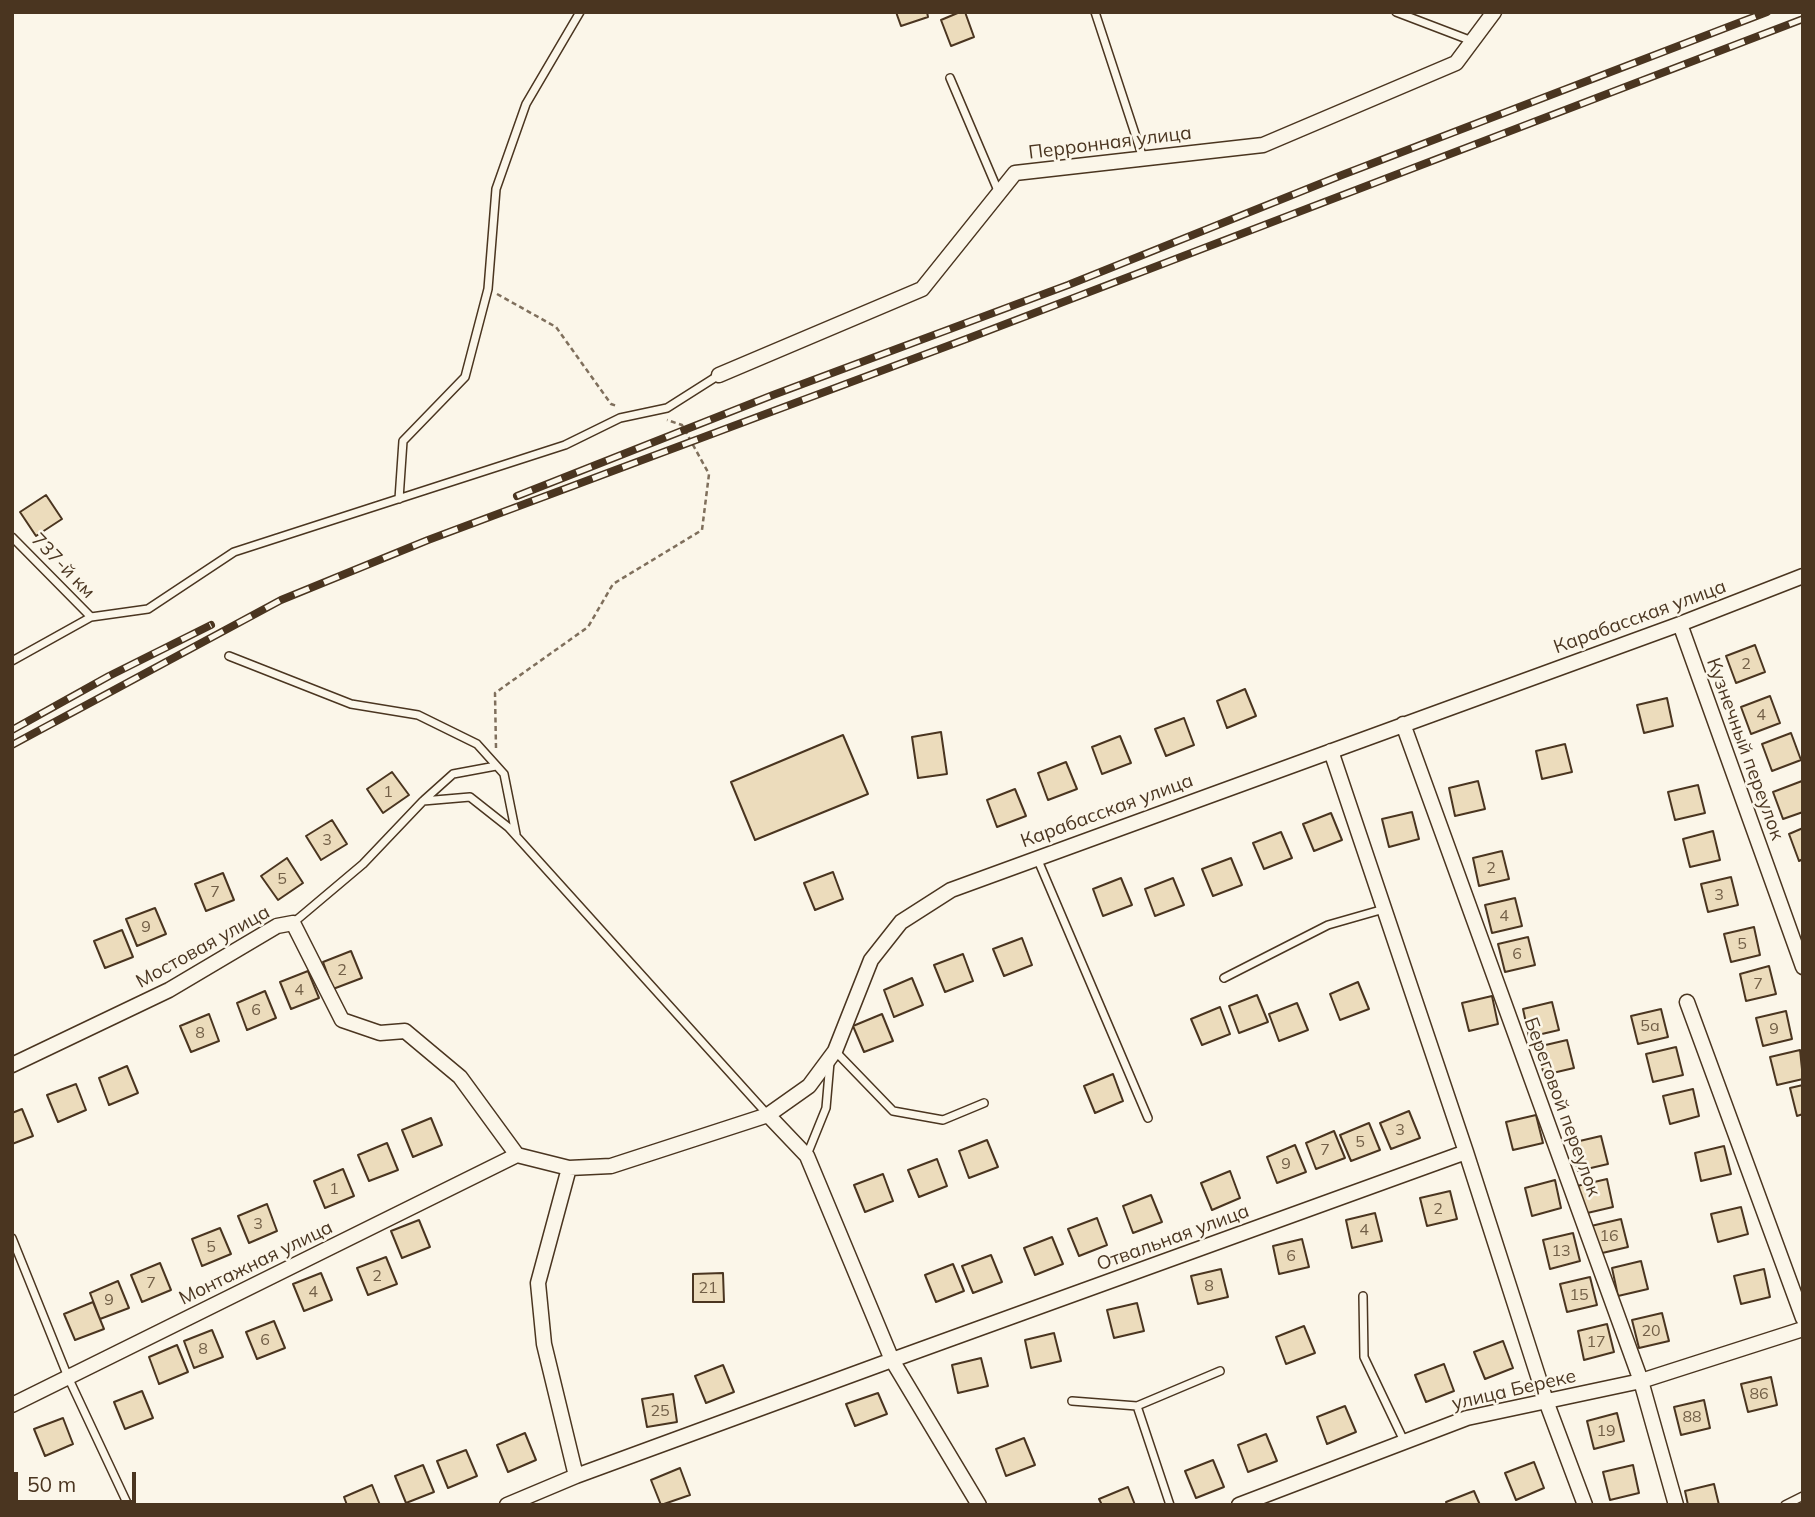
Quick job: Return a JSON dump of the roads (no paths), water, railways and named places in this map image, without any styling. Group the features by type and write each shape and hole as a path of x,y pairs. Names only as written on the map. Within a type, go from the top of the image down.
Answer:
{"street":[{"name":"Перронная улица","path":"719,375 922,289 1016,173 1263,145 1456,63 1494,12"},
{"name":"Карабасская улица","path":"517,1155 569,1168 611,1166 768,1115 809,1086 833,1054 871,960 901,922 951,890 1680,624 1803,576"},
{"name":"Кузнечный переулок","path":"1680,624 1803,967"},
{"name":"Береговой переулок","path":"1403,724 1641,1381 1676,1505"},
{"path":"1331,751 1466,1152 1546,1401 1585,1505"},
{"name":"Мостовая улица","path":"12,1065 169,990 277,926 293,923 342,1020 380,1033 405,1031 460,1077 517,1155"},
{"path":"1687,1002 1803,1318"},
{"path":"768,1115 807,1156 892,1360 979,1505"},
{"name":"Отвальная улица","path":"507,1505 576,1476 1466,1152"},
{"name":"Монтажная улица","path":"12,1405 517,1155"},
{"path":"569,1168 538,1283 544,1344 576,1476"},
{"name":"улица Береке","path":"1239,1505 1467,1418 1641,1381 1803,1329"}],"lane":[{"path":"399,499 403,441 465,377 488,289 496,189 526,104 580,12"},
{"path":"1095,12 1143,159"},
{"path":"1396,12 1472,41"},
{"path":"950,78 999,194"},
{"path":"12,661 91,617 148,609 234,552 565,445 620,418 667,408 719,375"},
{"name":"737-й км","path":"12,537 91,617"},
{"path":"229,656 351,704 418,715 477,744 504,774 516,835"},
{"path":"293,923 363,864 423,801 453,774 496,766"},
{"path":"423,801 470,797 516,835 768,1115"},
{"path":"1037,858 1148,1118"},
{"path":"1224,978 1328,925 1384,909"},
{"path":"833,1054 893,1111 943,1120 984,1102"},
{"path":"807,1156 826,1108 833,1054"},
{"path":"12,1238 68,1377 128,1505"},
{"path":"1363,1296 1364,1357 1404,1441"},
{"path":"1072,1401 1137,1406 1220,1371"},
{"path":"1137,1406 1170,1505"},
{"path":"1785,1505 1803,1496"}],"railway":[{"path":"517,496 773,395 1068,285 1342,175 1767,12"},
{"path":"12,745 281,600 428,540 969,338 1803,19"},
{"path":"12,730 109,676 211,625"}]}
